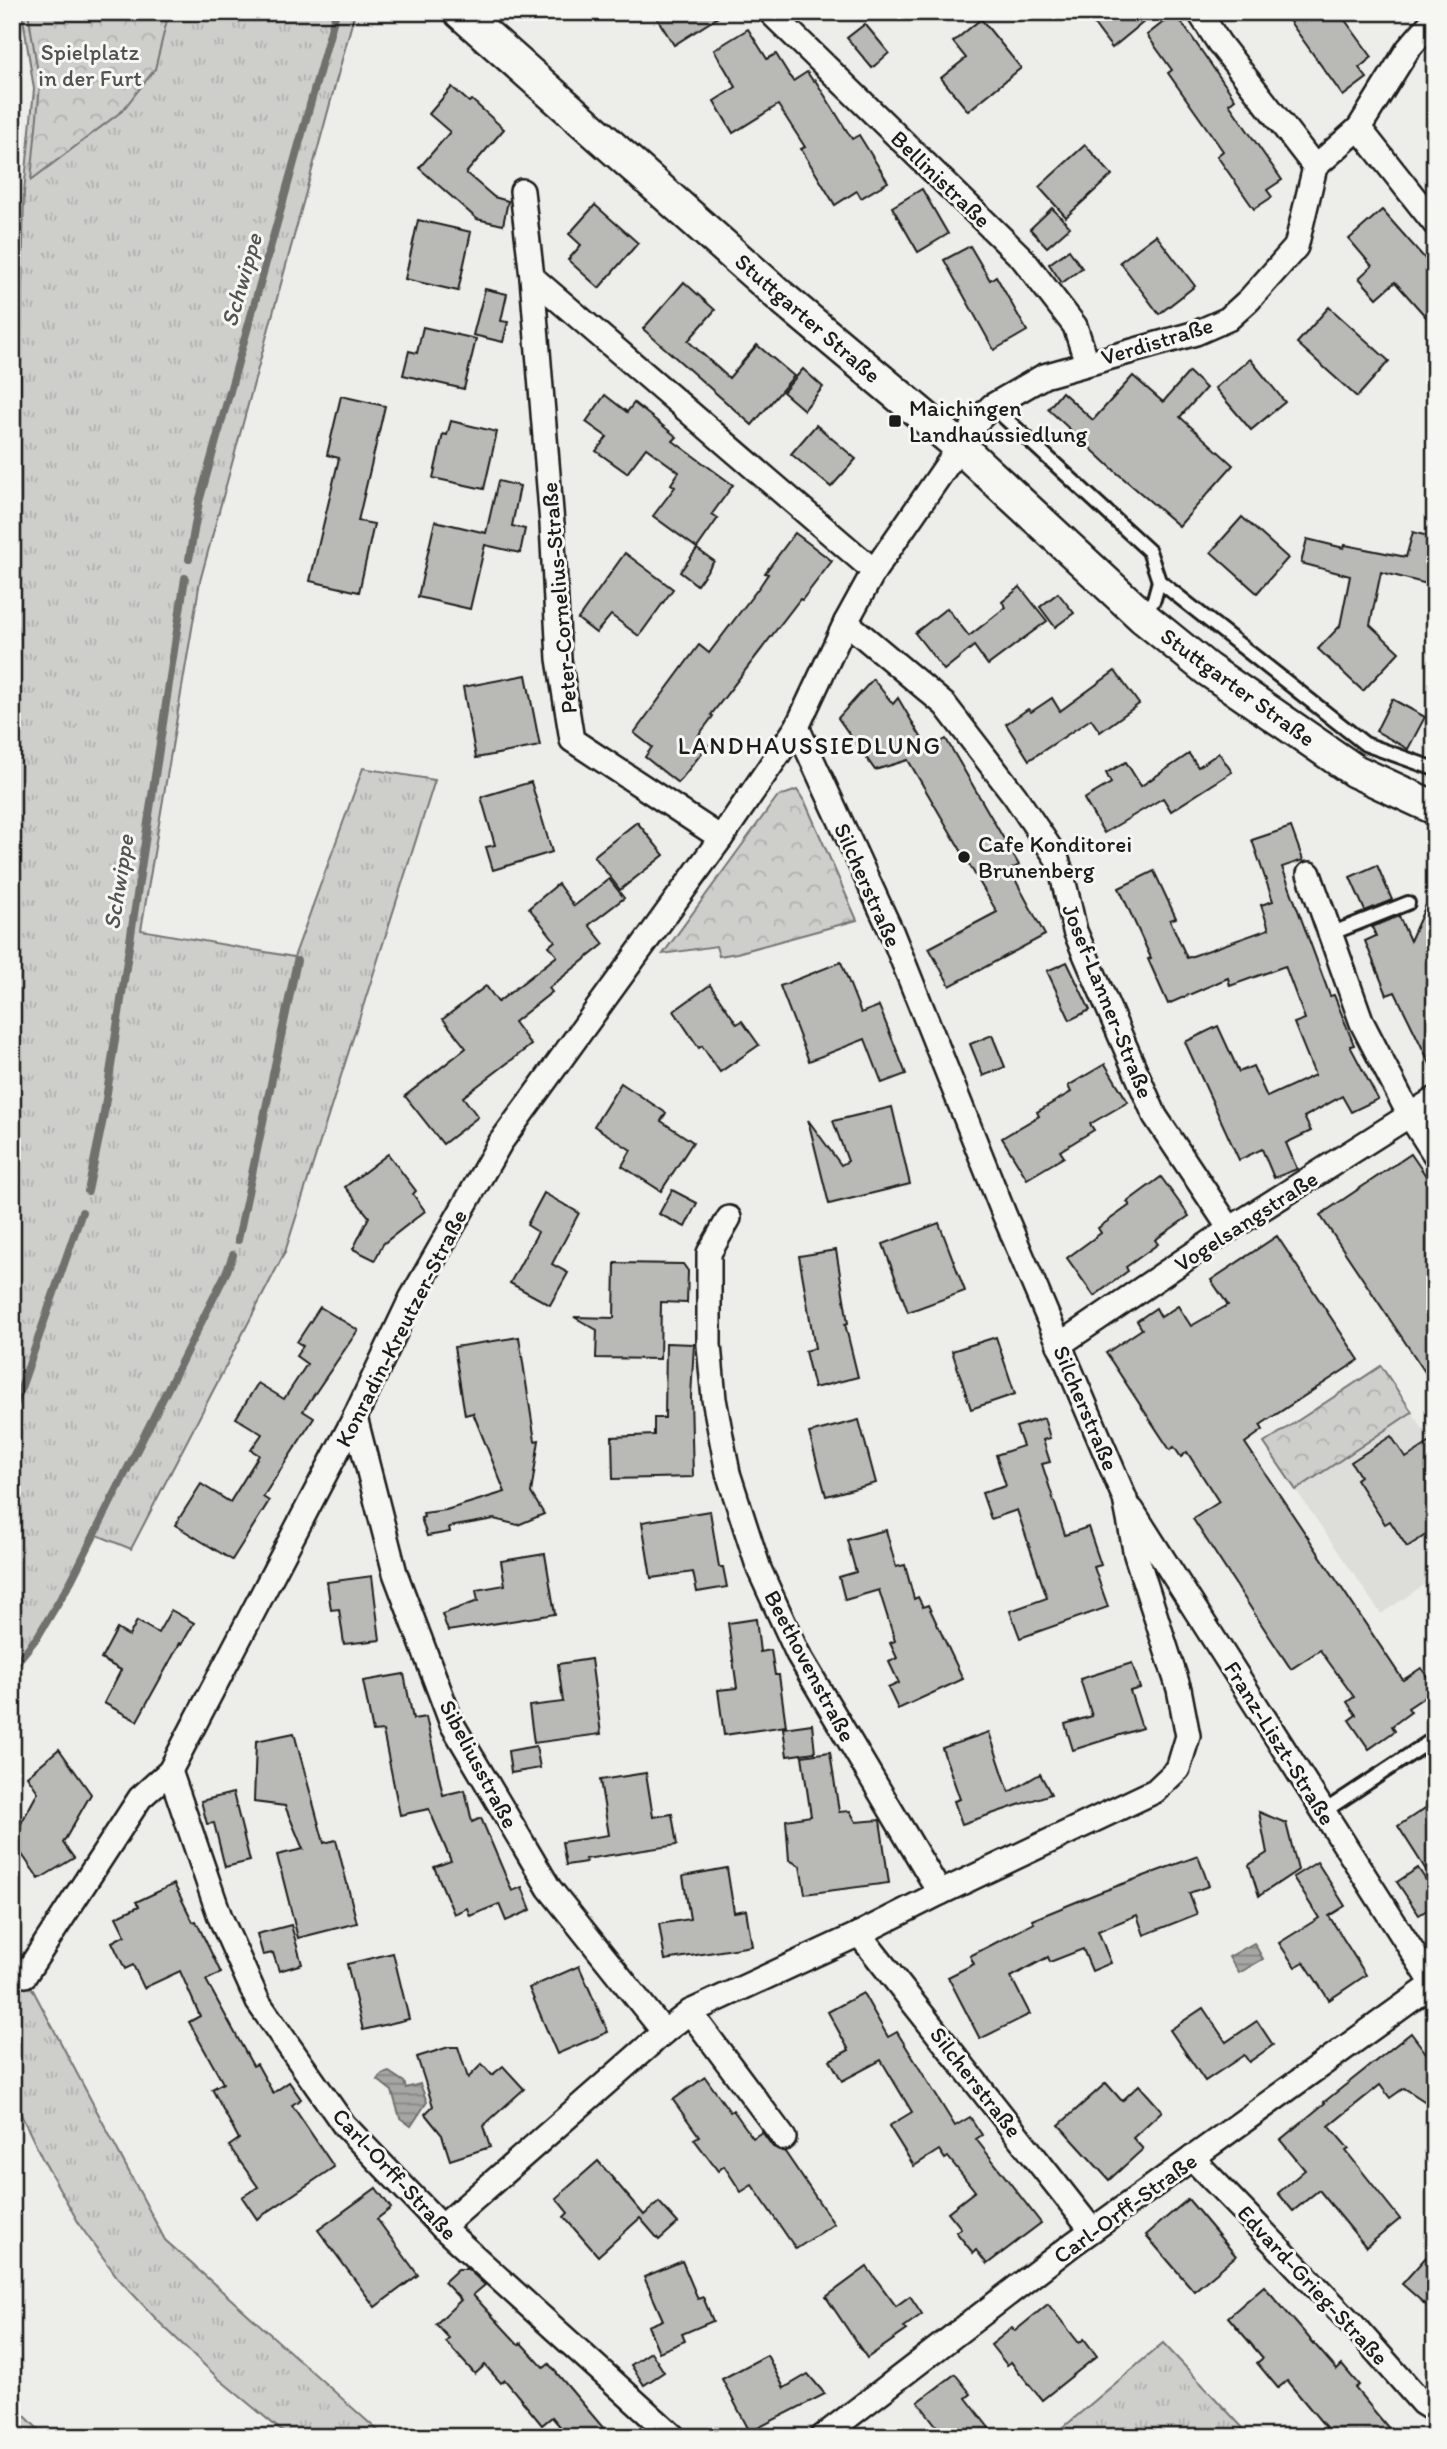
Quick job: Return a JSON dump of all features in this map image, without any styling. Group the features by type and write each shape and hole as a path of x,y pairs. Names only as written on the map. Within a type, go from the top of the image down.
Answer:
{"main road":[{"name":"Stuttgarter Straße","path":"460,12 780,296 959,446 1143,617 1207,669 1355,771 1435,808"}],"street":[{"name":"Bellinistraße","path":"770,12 1023,259 1075,326 1087,363"},
{"path":"1199,12 1219,43 1315,167 1359,128 1408,49 1435,18"},
{"path":"1359,128 1435,224"},
{"name":"Verdistraße","path":"959,446 992,406 1044,376 1196,333 1228,319 1249,300 1296,247 1315,167"},
{"name":"Peter-Cornelius-Straße","path":"522,191 552,524 559,659 572,740 721,838"},
{"path":"531,277 874,570"},
{"name":"Konradin-Kreutzer-Straße","path":"25,1975 140,1798 170,1770 355,1417 411,1299 500,1143 721,838 797,727 846,622 874,570 959,446"},
{"name":"Josef-Lanner-Straße","path":"846,622 945,705 1015,796 1056,857 1075,931 1155,1116 1230,1230"},
{"name":"Silcherstraße","path":"442,2227 690,2012 1156,1791 1178,1769 1188,1736 1179,1689 1136,1555 1125,1499 1004,1214 891,931 797,727"},
{"path":"1309,874 1362,1023 1410,1116 1435,1155"},
{"name":"Vogelsangstraße","path":"1059,1345 1230,1230 1435,1099"},
{"name":"Beethovenstraße","path":"729,1218 709,1253 709,1345 714,1399 731,1483 759,1569 798,1654 940,1893"},
{"name":"Sibeliusstraße","path":"355,1417 395,1573 452,1724 549,1888 664,2032"},
{"name":"Franz-Liszt-Straße","path":"1125,1499 1434,1986"},
{"name":"Carl-Orff-Straße","path":"170,1770 220,1917 258,2002 344,2125 442,2227 674,2437"},
{"name":"Silcherstraße","path":"859,1934 1092,2231"},
{"name":"Carl-Orff-Straße","path":"822,2437 1092,2231 1434,1986"},
{"path":"690,2012 784,2138"},
{"name":"Edvard-Grieg-Straße","path":"1192,2158 1354,2326 1422,2403 1435,2411"}],"lane":[{"path":"992,406 1149,551 1159,581 1365,744 1435,769"},
{"path":"1143,617 1154,599 1159,581"},
{"path":"1330,934 1408,903"},
{"path":"1323,1812 1435,1738"}],"shaded area":[{"path":"1412,1412 1435,1449 1435,1577 1381,1614 1296,1490"},
{"path":"1254,1943 1263,1959 1239,1973 1229,1957"},
{"path":"389,2072 404,2082 406,2088 420,2084 427,2102 411,2126 400,2118 392,2091 378,2080 382,2074"}],"green space":[{"path":"22,12 355,12 200,581 141,930 294,957 363,768 435,780 285,1252 131,1549 95,1534 57,1603 12,1668 12,554 17,525 24,192 34,89"},
{"name":"Spielplatz in der Furt","path":"28,12 169,12 155,69 122,111 31,180 40,85"},
{"path":"797,790 806,804 857,920 737,953 719,956 716,946 663,954 777,797"},
{"path":"1381,1366 1412,1412 1296,1490 1264,1443"},
{"path":"25,1975 165,2240 385,2437 289,2437 219,2379 160,2323 118,2278 81,2227 42,2158 12,2096 12,1987"},
{"path":"1163,2343 1243,2428 1233,2437 1052,2437"},
{"path":"12,2403 46,2437 12,2437"}],"building":[{"path":"653,12 726,12 674,45"},
{"path":"1085,12 1156,12 1112,48"},
{"path":"1283,12 1339,12 1372,57 1359,68 1367,78 1343,96"},
{"path":"1175,13 1235,99 1229,104 1282,180 1267,190 1272,197 1254,209 1217,156 1223,151 1168,73 1172,70 1147,35"},
{"path":"981,19 1021,68 968,111 941,78 966,58 953,42"},
{"path":"865,24 889,53 872,68 847,38"},
{"path":"748,29 767,59 776,54 793,81 807,72 813,81 815,80 852,139 859,135 888,182 861,198 857,191 835,205 801,149 805,147 778,105 733,133 714,101 736,87 714,50"},
{"path":"452,87 469,102 472,100 504,129 466,173 494,197 508,201 503,225 477,219 419,168 450,132 429,114"},
{"path":"1085,145 1112,175 1066,217 1039,187"},
{"path":"922,189 948,234 918,252 892,207"},
{"path":"595,205 638,243 599,288 568,260 581,245 569,234"},
{"path":"1052,208 1070,227 1047,247 1030,229"},
{"path":"1382,210 1435,270 1435,327 1395,282 1377,298 1359,278 1372,266 1349,239"},
{"path":"418,220 471,232 458,291 405,279"},
{"path":"1156,235 1195,286 1159,314 1120,262"},
{"path":"970,246 990,280 996,276 1027,331 994,350 944,260"},
{"path":"1069,250 1082,268 1062,283 1049,264"},
{"path":"684,282 715,310 688,341 729,378 757,345 794,376 752,425 643,329"},
{"path":"485,289 507,294 501,321 508,322 503,342 473,335"},
{"path":"1329,307 1389,361 1357,397 1297,343"},
{"path":"423,327 476,339 464,389 403,375 409,351 417,353"},
{"path":"1250,359 1285,402 1251,430 1215,388"},
{"path":"803,369 823,387 804,410 783,392"},
{"path":"1189,372 1206,388 1180,417 1233,465 1179,526 1048,409 1062,392 1093,420 1133,376 1163,402"},
{"path":"605,395 627,412 634,403 677,437 673,441 733,485 712,514 718,518 697,548 653,516 675,487 671,484 679,472 646,448 627,473 596,451 607,437 586,422"},
{"path":"341,396 385,406 358,521 374,524 359,592 310,581 339,458 327,455"},
{"path":"451,421 497,432 484,489 433,478 443,434 447,435"},
{"path":"816,425 856,459 831,487 791,454"},
{"path":"498,481 520,486 512,526 525,529 520,553 485,545 470,609 418,597 435,521 486,533"},
{"path":"1242,517 1288,558 1257,593 1211,552"},
{"path":"1413,532 1435,538 1435,586 1381,572 1370,625 1399,652 1363,691 1318,649 1340,626 1350,576 1301,563 1307,539 1344,548 1345,545 1406,557"},
{"path":"795,533 832,561 711,715 713,716 698,736 708,745 678,783 645,757 652,747 634,733 699,645 709,653 760,586 768,574 765,573"},
{"path":"697,549 714,561 697,585 680,572"},
{"path":"625,553 673,589 639,636 611,615 596,633 578,619"},
{"path":"1020,587 1047,621 988,665 974,646 944,670 915,633 947,608 969,636 1006,607 1002,602"},
{"path":"1058,593 1074,613 1055,627 1040,607"},
{"path":"1115,671 1139,704 1100,732 1091,719 1029,760 1006,724 1028,709 1031,712 1052,698 1060,711"},
{"path":"526,675 540,746 476,758 463,687"},
{"path":"873,679 893,704 898,698 928,749 946,739 1019,865 1010,870 1045,935 950,986 929,948 997,912 908,760 875,770 838,718"},
{"path":"1392,699 1425,717 1408,749 1376,731"},
{"path":"1219,753 1232,772 1171,811 1163,798 1104,833 1084,799 1111,783 1106,773 1126,762 1141,786 1189,754 1198,767"},
{"path":"531,782 552,852 493,870 486,847 495,845 481,797"},
{"path":"637,822 664,855 620,890 594,856"},
{"path":"1291,827 1303,860 1282,867 1330,996 1334,995 1354,1045 1350,1046 1378,1099 1351,1112 1342,1096 1304,1117 1311,1131 1286,1143 1297,1169 1274,1178 1262,1149 1239,1160 1185,1042 1218,1026 1239,1072 1253,1066 1267,1097 1315,1075 1294,1023 1305,1019 1285,966 1230,986 1228,978 1168,1004 1148,959 1151,958 1119,888 1154,871 1176,918 1170,920 1187,958 1269,929 1261,905 1273,901 1252,840"},
{"path":"1377,865 1392,900 1365,911 1350,877"},
{"path":"609,879 624,898 589,925 604,944 549,988 552,992 514,1022 531,1045 463,1097 478,1117 443,1144 405,1096 466,1048 443,1019 486,986 498,1002 557,956 549,946 555,941 529,908 558,884 574,906"},
{"path":"1435,885 1435,1074 1395,992 1387,995 1365,941 1376,936 1372,927 1399,916 1410,941"},
{"path":"841,962 861,1013 879,1006 906,1074 882,1083 865,1039 809,1061 780,986"},
{"path":"1067,962 1090,1010 1070,1020 1047,971"},
{"path":"710,985 737,1024 742,1021 759,1045 720,1072 702,1046 699,1048 674,1011"},
{"path":"992,1035 1005,1067 983,1076 970,1044"},
{"path":"1105,1064 1128,1102 1090,1124 1094,1130 1060,1151 1064,1157 1027,1179 1002,1138 1039,1116 1037,1112 1071,1092 1068,1086"},
{"path":"621,1083 666,1113 661,1121 693,1142 661,1191 622,1166 631,1150 594,1126"},
{"path":"892,1107 910,1184 829,1204 808,1120 841,1165 848,1161 833,1121"},
{"path":"388,1154 416,1191 413,1194 425,1211 383,1244 375,1260 353,1249 369,1217 345,1187"},
{"path":"1411,1154 1435,1189 1435,1387 1320,1215"},
{"path":"1161,1177 1189,1216 1155,1240 1158,1244 1126,1267 1128,1271 1094,1296 1067,1258 1101,1233 1098,1228 1130,1205 1127,1202"},
{"path":"672,1190 697,1203 685,1227 659,1214"},
{"path":"544,1193 579,1213 552,1264 568,1273 550,1305 510,1283 538,1232 527,1225"},
{"path":"939,1223 965,1291 908,1312 883,1244"},
{"path":"1277,1236 1359,1360 1260,1425 1263,1430 1245,1443 1403,1680 1421,1668 1435,1687 1435,1690 1408,1708 1411,1712 1392,1726 1395,1731 1369,1749 1349,1720 1356,1715 1347,1702 1354,1697 1320,1650 1291,1669 1271,1639 1193,1519 1219,1502 1187,1452 1181,1457 1174,1447 1170,1450 1106,1353 1142,1329 1137,1321 1156,1308 1161,1317 1178,1306 1191,1326 1228,1305 1211,1280"},
{"path":"836,1250 848,1323 845,1324 858,1377 814,1388 805,1351 815,1348 799,1256"},
{"path":"615,1263 683,1264 688,1271 687,1303 661,1302 660,1359 596,1358 597,1330 574,1317 614,1318"},
{"path":"320,1307 358,1330 303,1411 314,1418 263,1497 269,1501 232,1560 175,1525 201,1484 230,1502 259,1455 251,1450 262,1434 236,1418 258,1383 284,1399 307,1364 296,1356 303,1346 297,1342"},
{"path":"519,1337 535,1441 539,1440 531,1493 544,1514 518,1525 494,1519 449,1527 450,1532 427,1536 421,1518 424,1517 423,1513 446,1510 505,1492 473,1413 465,1415 454,1347"},
{"path":"996,1337 1015,1394 971,1409 952,1351"},
{"path":"666,1343 694,1344 691,1397 693,1477 613,1479 612,1437 654,1435 654,1418 665,1418"},
{"path":"1044,1418 1050,1438 1043,1440 1050,1462 1042,1464 1065,1535 1088,1527 1101,1565 1094,1567 1108,1607 1020,1638 1010,1611 1047,1598 1017,1510 991,1519 982,1493 1006,1486 996,1455 1023,1446 1016,1427"},
{"path":"859,1420 876,1483 826,1496 809,1433"},
{"path":"1391,1436 1406,1458 1435,1439 1435,1529 1407,1547 1390,1521 1385,1524 1356,1479 1360,1476 1351,1462"},
{"path":"710,1511 719,1567 723,1567 727,1587 697,1592 693,1572 651,1578 642,1522"},
{"path":"886,1530 896,1567 905,1565 914,1599 918,1597 923,1607 928,1605 963,1679 898,1709 888,1688 899,1683 889,1662 897,1658 890,1643 895,1641 879,1590 845,1600 839,1577 856,1572 847,1540"},
{"path":"545,1554 555,1614 448,1631 442,1614 478,1601 476,1590 505,1585 501,1561"},
{"path":"372,1576 380,1640 344,1644 339,1609 331,1610 327,1582"},
{"path":"171,1610 194,1623 137,1721 104,1703 121,1670 101,1659 117,1629 129,1636 137,1621 158,1633"},
{"path":"756,1619 760,1652 771,1650 775,1675 779,1675 786,1726 724,1735 718,1690 737,1688 728,1623"},
{"path":"591,1659 601,1734 534,1743 529,1706 563,1702 558,1664"},
{"path":"1132,1663 1140,1688 1130,1691 1142,1728 1073,1750 1065,1724 1092,1716 1080,1679"},
{"path":"404,1674 413,1719 426,1717 443,1795 465,1790 472,1822 481,1818 512,1891 522,1887 531,1910 506,1921 499,1904 470,1916 467,1908 454,1914 434,1867 451,1861 429,1809 400,1815 383,1731 373,1732 363,1681"},
{"path":"812,1724 815,1752 787,1756 783,1728"},
{"path":"989,1732 1009,1792 1040,1774 1051,1794 962,1824 954,1801 960,1799 942,1748"},
{"path":"294,1733 324,1843 336,1840 357,1923 298,1938 277,1855 303,1849 285,1806 254,1802 256,1741"},
{"path":"536,1746 540,1768 511,1773 508,1751"},
{"path":"59,1749 91,1794 63,1843 74,1858 39,1879 12,1840 38,1792 27,1776"},
{"path":"830,1752 839,1812 850,1811 856,1822 880,1820 889,1883 805,1894 800,1866 789,1860 786,1820 811,1816 802,1756"},
{"path":"646,1773 653,1817 672,1814 677,1845 585,1859 586,1862 566,1865 562,1842 609,1835 600,1780"},
{"path":"233,1793 250,1861 225,1867 214,1823 207,1824 201,1801"},
{"path":"1427,1807 1435,1819 1435,1884 1398,1826"},
{"path":"1259,1812 1286,1823 1298,1870 1259,1896 1249,1865 1267,1853"},
{"path":"1198,1856 1209,1886 1189,1893 1197,1914 1144,1935 1137,1915 1098,1931 1111,1963 1092,1971 1083,1949 1050,1962 1048,1957 1011,1977 1030,2014 980,2039 948,1977 974,1964 970,1956 1034,1923 1032,1920"},
{"path":"1317,1862 1345,1906 1329,1916 1366,1975 1329,2000 1304,1962 1295,1967 1279,1943 1319,1918 1293,1877"},
{"path":"727,1868 734,1912 746,1910 752,1946 665,1960 659,1924 690,1919 683,1876"},
{"path":"1418,1868 1435,1894 1435,1905 1419,1915 1397,1882"},
{"path":"174,1884 193,1922 196,1921 221,1973 206,1980 253,2066 257,2064 273,2093 289,2082 301,2099 292,2105 334,2167 257,2219 242,2197 258,2187 229,2146 239,2139 212,2089 223,2083 189,2022 200,2016 180,1971 144,1988 133,1965 125,1969 112,1942 125,1935 116,1917 139,1906 136,1902"},
{"path":"291,1925 302,1964 279,1971 273,1953 263,1955 257,1934"},
{"path":"393,1953 409,2019 363,2030 347,1964"},
{"path":"579,1966 608,2032 557,2054 529,1988"},
{"path":"863,1993 888,2037 897,2032 955,2126 970,2117 982,2135 976,2139 1041,2223 987,2264 976,2250 973,2253 956,2232 961,2228 948,2212 975,2191 948,2157 945,2159 939,2150 914,2166 889,2126 912,2112 881,2060 842,2081 830,2060 849,2050 828,2012"},
{"path":"1203,2008 1226,2042 1257,2021 1273,2045 1249,2062 1244,2055 1205,2081 1170,2030"},
{"path":"1411,2033 1435,2065 1435,2108 1404,2088 1390,2098 1380,2085 1329,2126 1400,2219 1366,2247 1319,2190 1293,2211 1278,2193 1305,2170 1280,2140"},
{"path":"449,2047 458,2047 468,2078 482,2064 492,2075 503,2066 524,2089 483,2126 490,2147 450,2160 442,2135 425,2114 433,2106 417,2057"},
{"path":"705,2077 753,2138 762,2132 773,2147 785,2152 834,2224 796,2249 752,2185 741,2192 724,2166 718,2171 694,2139 699,2136 673,2100"},
{"path":"1106,2083 1122,2101 1139,2085 1162,2111 1133,2138 1143,2149 1109,2180 1059,2125"},
{"path":"598,2161 644,2215 659,2202 678,2223 659,2240 640,2218 598,2256 564,2217 568,2213 556,2198"},
{"path":"376,2188 391,2208 377,2219 418,2275 375,2307 318,2230"},
{"path":"1188,2199 1236,2256 1194,2291 1146,2235"},
{"path":"1435,2247 1435,2313 1402,2284"},
{"path":"682,2261 698,2299 703,2297 713,2321 682,2334 685,2341 659,2352 648,2326 663,2320 644,2277"},
{"path":"867,2267 896,2306 910,2296 922,2314 904,2327 907,2330 867,2358 826,2297"},
{"path":"458,2269 468,2269 485,2285 473,2295 544,2368 549,2364 611,2437 569,2437 552,2417 542,2425 505,2380 501,2383 485,2365 475,2374 446,2342 449,2338 436,2324 461,2300 444,2282"},
{"path":"1264,2286 1337,2370 1342,2365 1359,2385 1355,2388 1396,2437 1334,2437 1287,2381 1278,2388 1257,2363 1263,2358 1228,2317"},
{"path":"1048,2304 1079,2343 1084,2339 1097,2356 1042,2400 1011,2362 1007,2365 991,2345 1012,2328 1015,2331"},
{"path":"651,2352 664,2372 644,2385 631,2365"},
{"path":"767,2355 784,2388 808,2374 825,2394 750,2432 722,2379"},
{"path":"955,2374 971,2394 966,2398 996,2437 945,2437 918,2402"}],"waterway":[{"name":"Schwippe","path":"189,559 199,502 336,12"},
{"name":"Schwippe","path":"88,1191 103,1119 185,578"},
{"path":"238,1240 297,961"},
{"name":"Schwippe","path":"12,1414 82,1212"},
{"path":"12,1668 38,1636 71,1581 233,1255"}],"place":[{"name":"Maichingen Landhaussiedlung","path":"895,421"},
{"name":"Cafe Konditorei Brunenberg","path":"964,857"}],"district":[{"name":"LANDHAUSSIEDLUNG","path":"810,745"}]}
